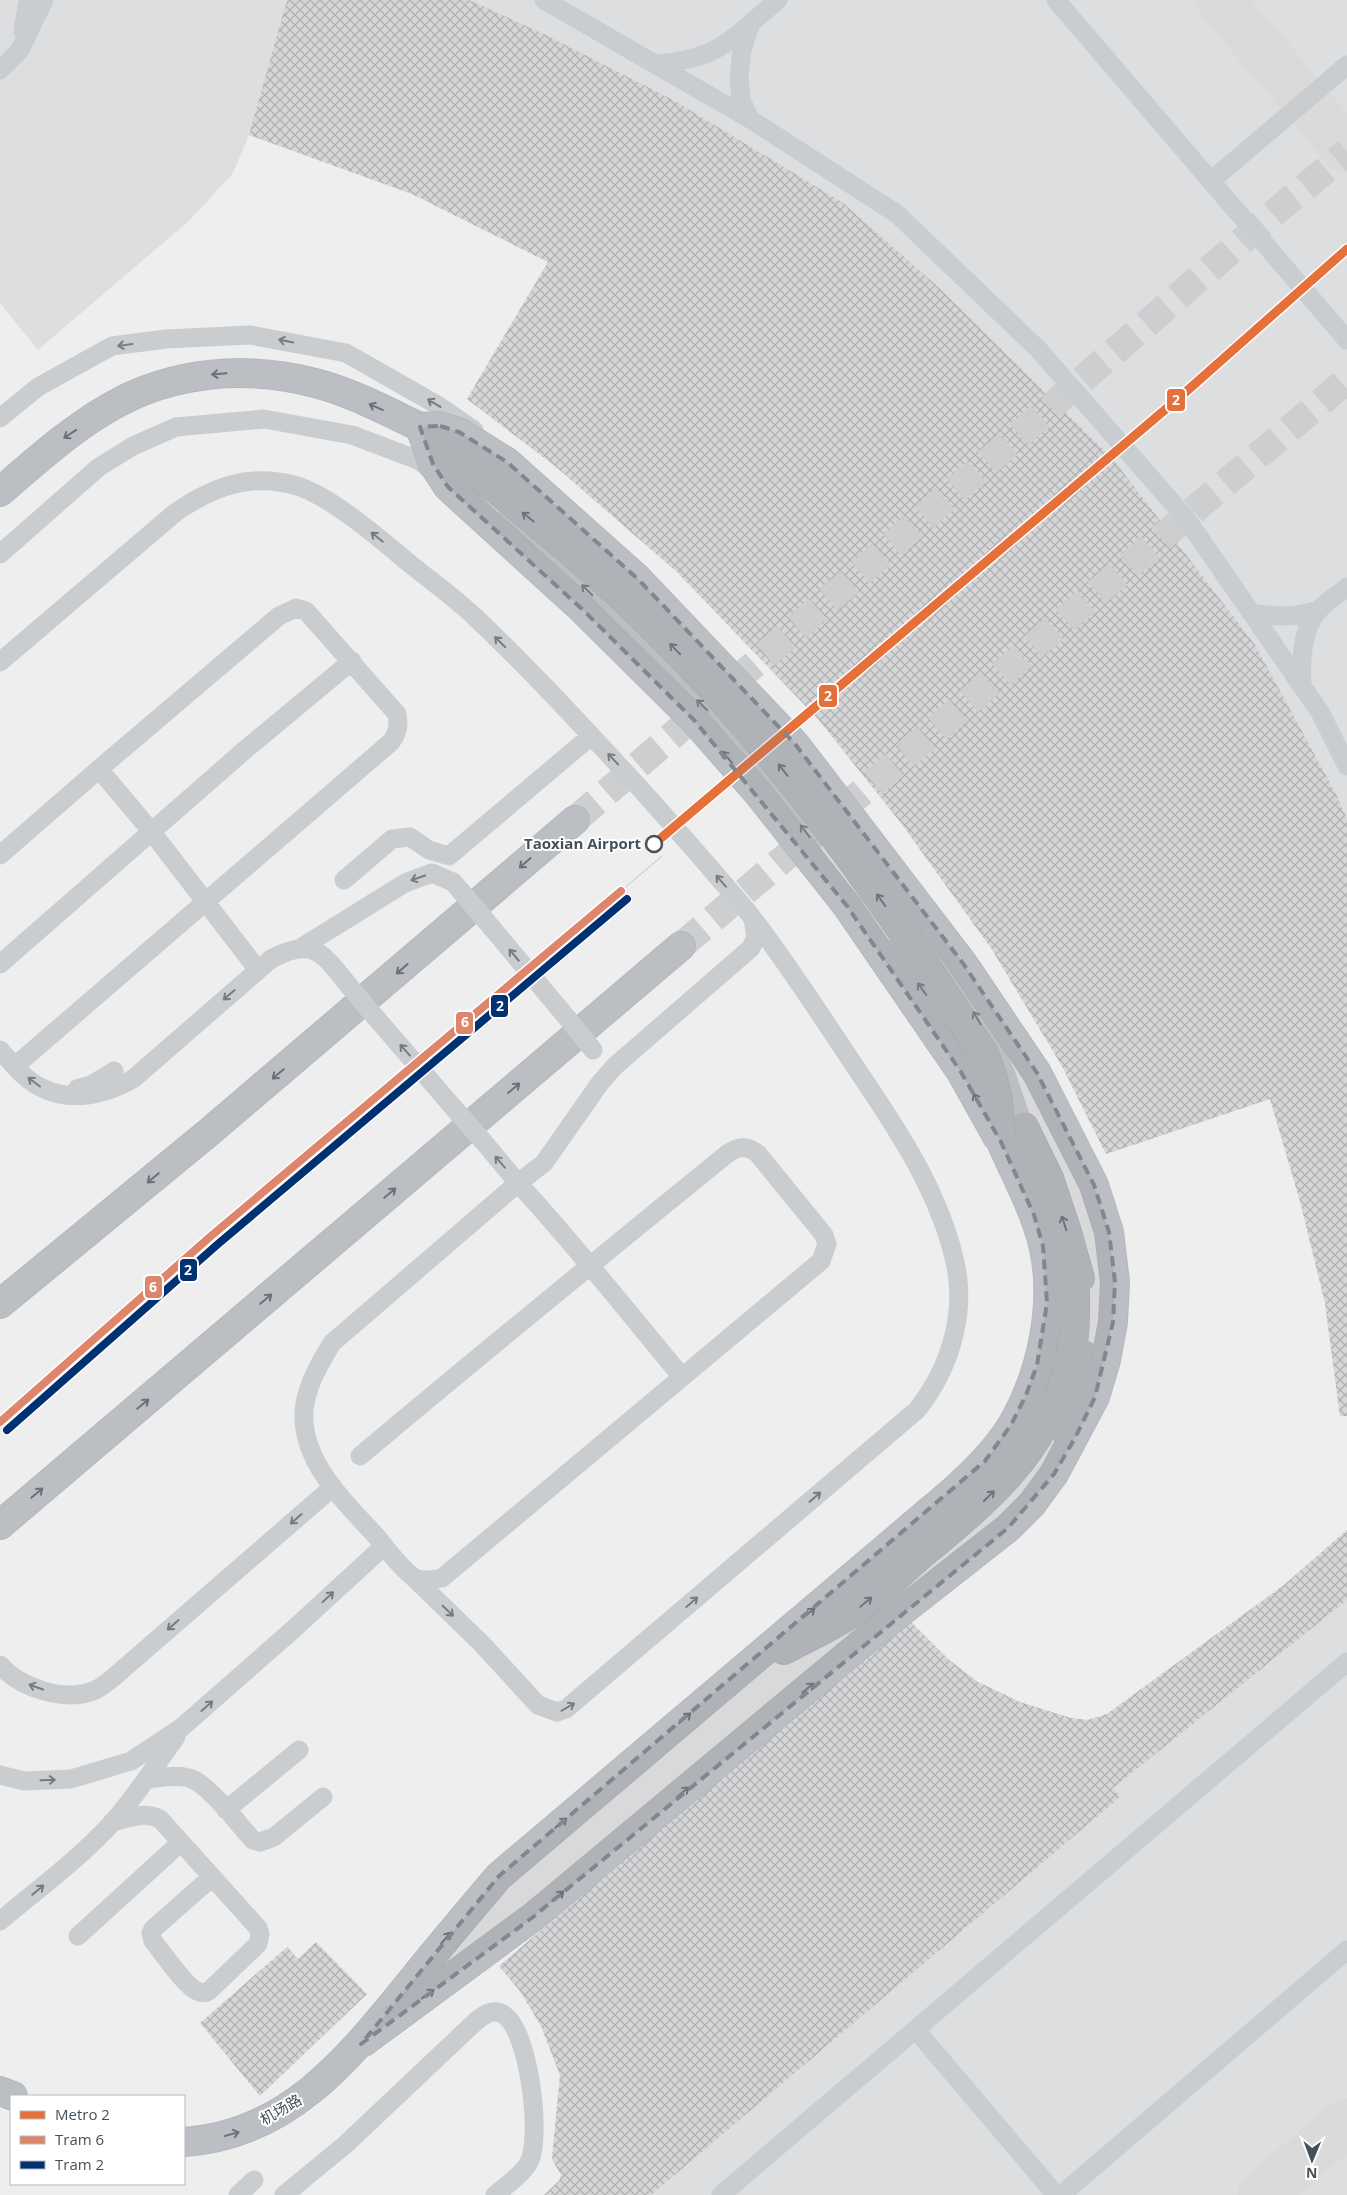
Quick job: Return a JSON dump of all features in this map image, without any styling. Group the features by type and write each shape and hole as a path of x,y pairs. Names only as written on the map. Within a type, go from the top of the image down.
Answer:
{"highway":[{"path":"0,492 60,441 112,406 176,381 209,375 244,372 316,383 354,397 420,426 569,551 647,620 762,742 862,873 984,1054 992,1074 1000,1106 1000,1142"},
{"path":"361,2044 439,1946 500,1876 951,1493 985,1461 1011,1425 1026,1395 1037,1365 1047,1304 1043,1246 1034,1215 1000,1142 961,1072 847,906 757,792 694,720 582,609 448,487 433,464 420,426"},
{"path":"361,2044 533,1917 873,1634 1008,1528 1032,1504 1054,1474 1095,1397 1106,1360 1111,1332 1115,1282 1109,1232 1094,1185 1037,1074 962,962 788,736 638,579 508,462 459,432 440,426 420,426"},
{"path":"0,1304 208,1133 575,820"},
{"path":"1,1529 681,946"},
{"path":"1024,1127 1049,1178 1067,1232 1074,1262 1084,1288 1084,1335 1080,1394 1054,1474"},
{"path":"732,1678 854,1612 979,1507 1007,1478 1031,1448 1046,1422 1067,1370 1073,1346 1075,1320 1074,1262"},
{"name":"机场路","path":"185,2142 208,2141 245,2131 278,2114 308,2094 361,2044"}],"street":[{"path":"20,50 28,0"},
{"path":"0,70 20,50 44,0"},
{"path":"544,0 658,64 750,119 897,214 1038,349 1185,517 1320,712 1347,766"},
{"path":"658,64 687,61 709,54 735,38 778,0"},
{"path":"1056,0 1347,340"},
{"path":"750,119 741,100 739,77 742,50 751,23"},
{"path":"1211,181 1347,65"},
{"path":"0,418 38,386 112,346 166,339 250,335 346,353 439,406 488,440 622,554 766,706 886,875 977,1018 1006,1074 1024,1127"},
{"path":"0,554 99,467 133,446 176,427 264,420 352,435 418,460 562,565 742,746 1024,1127"},
{"path":"0,662 182,507 202,494 232,484 266,481 296,486 324,499 358,522 474,616 662,812 753,917 888,1117 910,1155 938,1210 956,1267 958,1302 952,1341 938,1380 917,1410 566,1709 557,1712 538,1705 481,1643 413,1577 333,1487 311,1450 304,1422 305,1400 317,1367 332,1343 518,1183 544,1163 611,1071 751,948 756,937 753,917"},
{"path":"1251,613 1280,618 1300,616 1318,610 1347,588"},
{"path":"0,855 287,611 296,608 306,611 397,714 398,732 391,742 15,1066"},
{"path":"1302,686 1301,660 1306,636 1318,610"},
{"path":"0,964 246,749 352,661"},
{"path":"344,880 392,840 410,838 429,850 449,856 591,736"},
{"path":"99,769 151,832 258,970"},
{"path":"1,1051 39,1087 62,1094 86,1096 114,1090 133,1079 271,959 287,951 302,947 404,883 432,874 453,882 611,1071"},
{"path":"302,947 318,952 350,987 590,1266 682,1377"},
{"path":"62,1094 91,1085 114,1071"},
{"path":"360,1456 727,1154 738,1147 749,1147 758,1154 824,1235 827,1244 822,1261 442,1578 431,1580 413,1577"},
{"path":"0,1666 15,1678 41,1689 69,1694 94,1691 115,1676 333,1487"},
{"path":"0,1775 24,1781 71,1779 131,1761 181,1728 384,1546"},
{"path":"721,2195 1347,1662"},
{"path":"0,1921 79,1856 112,1822 146,1779 181,1728"},
{"path":"226,1810 299,1750"},
{"path":"146,1779 177,1776 189,1778 211,1793 253,1840 260,1842 274,1837 323,1797"},
{"path":"112,1822 141,1814 151,1815 160,1820 212,1876 258,1928 260,1939 258,1944 212,1989 207,1993 202,1993 191,1987 153,1941 151,1933 153,1929 212,1876"},
{"path":"78,1936 180,1843"},
{"path":"1061,2195 1347,1950"},
{"path":"284,2195 346,2144 474,2023 485,2014 496,2012 505,2015 512,2023 522,2045 530,2072 534,2142 528,2163 495,2195"},
{"path":"916,2030 1056,2195"},
{"path":"238,2195 254,2180"}],"highlighted area":[{"path":"440,426 459,432 507,462 638,579 795,744 962,962 1037,1073 1094,1185 1109,1232 1115,1282 1113,1322 1095,1397 1075,1438 1054,1474 1008,1528 533,1917 361,2044 499,1876 985,1461 1011,1425 1026,1395 1037,1365 1047,1303 1043,1246 1034,1215 1001,1142 961,1072 847,906 694,720 582,609 448,487 433,464 420,427"}],"shaded area":[{"path":"0,0 1347,0 1347,1416 1340,1416 1325,1303 1300,1201 1270,1099 1106,1154 1062,1066 991,948 901,823 818,719 677,572 555,466 467,399 548,262 412,194 249,135 233,173 190,220 38,350 0,303"},
{"path":"1347,1530 1347,2195 544,2195 559,2181 561,2175 552,2159 560,2075 541,2026 520,1991 499,1966 908,1619 949,1660 978,1682 1020,1702 1070,1718 1088,1720 1107,1714 1284,1585"}],"building":[{"path":"287,0 469,0 542,33 675,101 843,203 937,286 1113,459 1255,645 1336,794 1347,819 1347,1416 1340,1416 1325,1303 1300,1201 1270,1099 1106,1154 1062,1066 991,948 901,823 818,719 677,572 555,466 467,399 548,262 412,194 249,135"},
{"path":"1347,1530 1347,1600 1113,1788 1120,1797 651,2195 544,2195 559,2181 561,2175 552,2159 560,2075 541,2026 520,1991 499,1966 908,1619 949,1660 978,1682 1020,1702 1071,1718 1088,1720 1107,1714 1284,1585"},
{"path":"316,1942 367,1994 260,2096 200,2023 287,1947 298,1959"}],"taxiway":[{"path":"1220,0 1347,150"},
{"path":"1261,2195 1347,2122"}],"tunnel":[{"path":"575,820 1347,152"},
{"path":"681,946 1347,380"}],"tram line":[{"path":"621,891 662,856"},
{"name":"6","path":"0,1422 211,1236 621,891"},
{"name":"2","path":"7,1430 218,1244 627,899"}],"metro line":[{"name":"2","path":"654,844 1180,397 1347,249"}],"place":[{"name":"Taoxian Airport","path":"654,844"}]}
